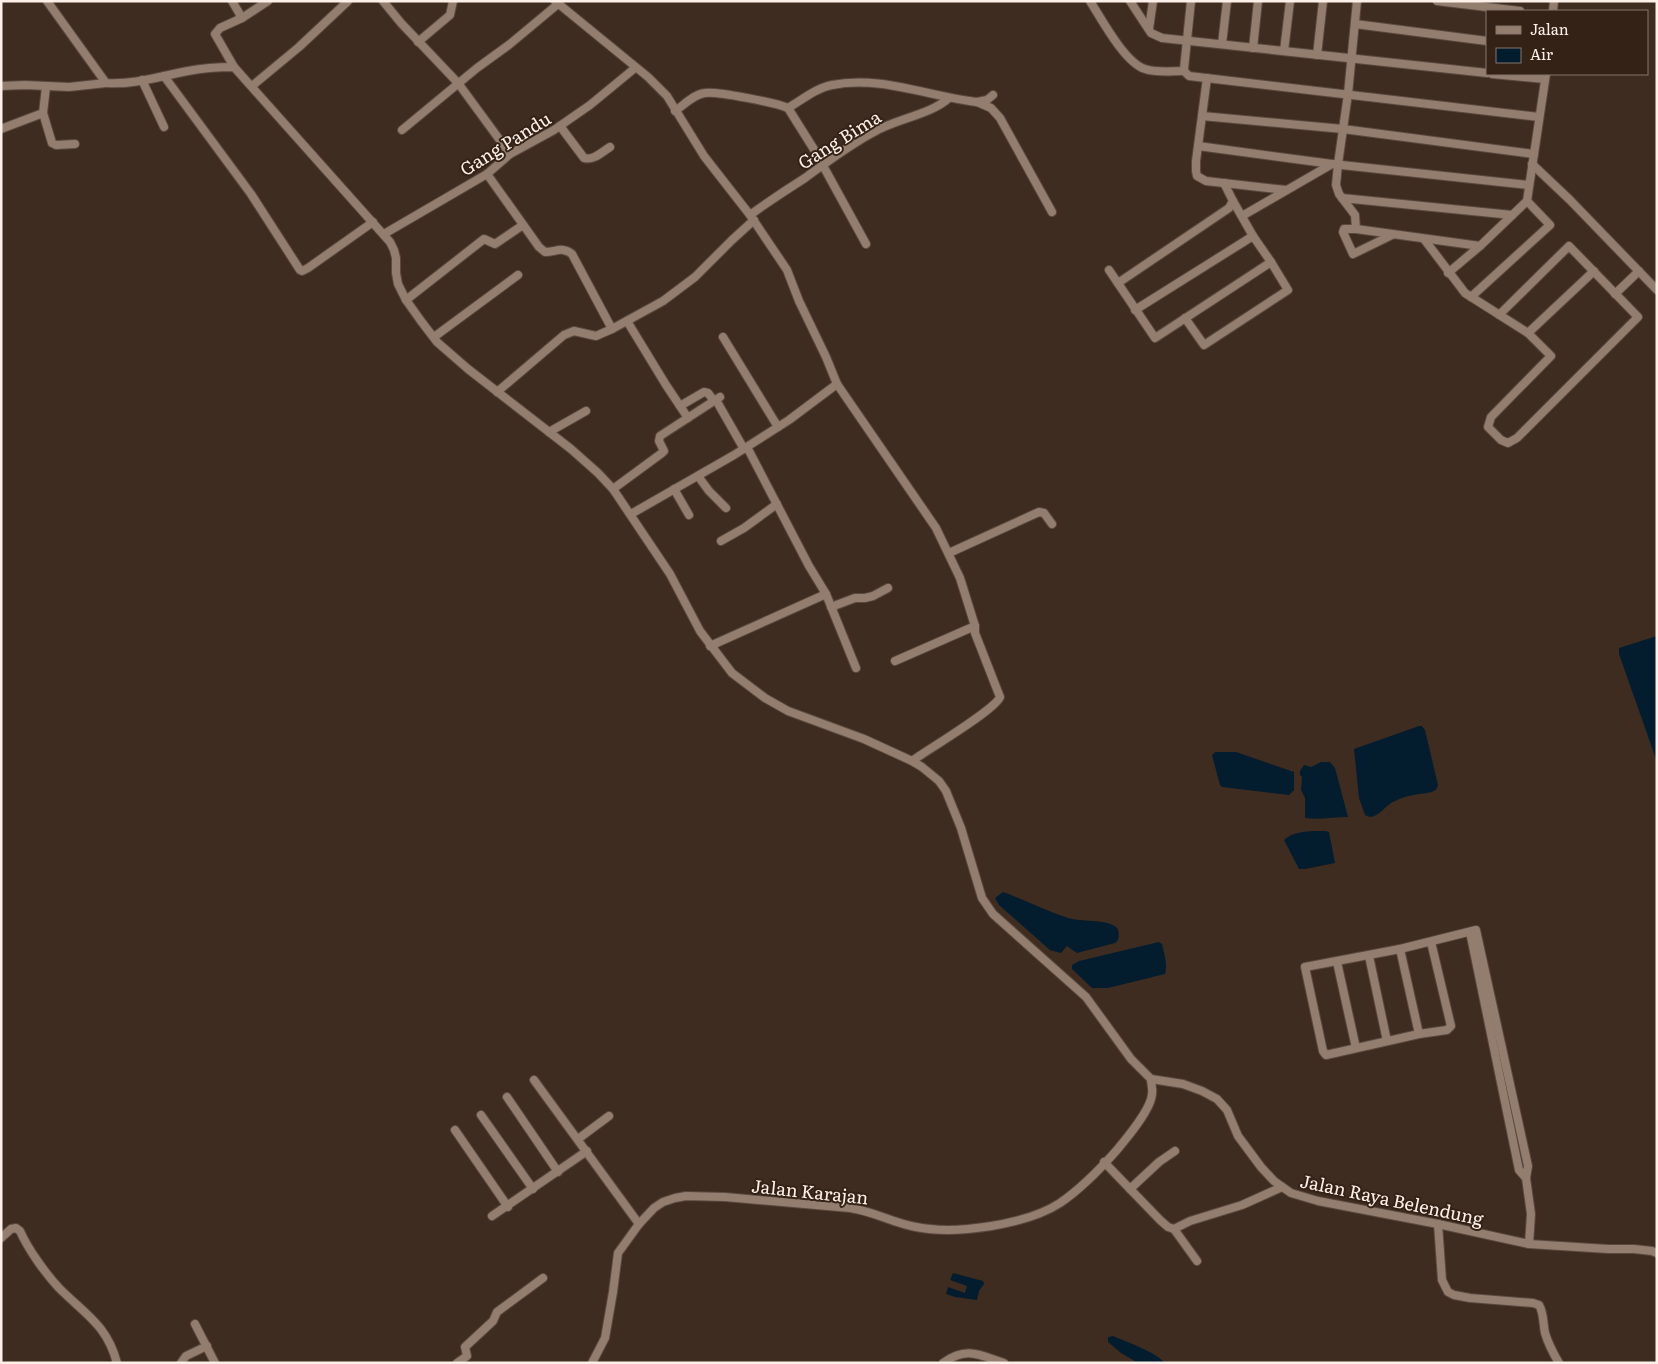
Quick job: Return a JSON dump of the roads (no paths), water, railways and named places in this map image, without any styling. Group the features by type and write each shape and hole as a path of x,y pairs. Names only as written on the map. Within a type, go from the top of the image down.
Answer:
{"street":[{"path":"47,1 106,83"},
{"path":"232,1 242,18"},
{"path":"268,1 242,18 220,28 216,33 217,38 234,67 384,234 394,250 396,279 406,300 434,337 468,369 571,448 613,489 670,574 687,608 710,646 732,673 764,698 788,711 864,738 912,761 934,778 946,792 961,828 982,898 987,906 993,914 1086,997 1131,1059 1151,1079"},
{"path":"383,1 418,42 458,83 510,154"},
{"path":"418,42 450,15 453,1"},
{"path":"1090,1 1124,52 1137,66 1147,70 1184,71 1189,76 1539,117"},
{"path":"1130,1 1149,29 1156,36 1162,38 1187,39 1253,48 1486,73"},
{"path":"1149,29 1153,1"},
{"path":"1184,71 1191,1"},
{"path":"1222,44 1227,1"},
{"path":"1253,48 1258,1"},
{"path":"1284,51 1290,1"},
{"path":"1317,55 1323,1"},
{"path":"1356,230 1355,216 1336,187 1335,164 1348,94 1357,1"},
{"path":"1437,1 1512,10"},
{"path":"252,86 299,47 345,2"},
{"path":"402,130 458,83 510,44 557,3 661,90 704,156 752,217 787,270 837,384 936,528 960,578 975,633 999,694 999,699 983,713 912,761"},
{"path":"1355,24 1486,41"},
{"path":"1,86 69,87 126,83 189,71 234,67"},
{"name":"Gang Pandu","path":"384,234 486,174 510,154 560,126 590,105 636,68"},
{"path":"1448,273 1480,246 1527,201 1545,77 1510,75"},
{"path":"164,76 251,194 300,270 308,268 373,222"},
{"path":"1207,78 1198,146 1197,176 1206,181 1286,190"},
{"path":"142,80 164,128"},
{"path":"675,111 694,97 705,92 739,96 788,108 820,89 831,85 874,83 977,102 992,108 1000,118 1052,212"},
{"path":"46,87 43,113 52,143 56,145 75,144"},
{"path":"977,102 987,100 993,94"},
{"name":"Gang Bima","path":"497,392 564,335 574,331 596,336 663,302 696,277 752,217 822,164 879,129 938,106 949,98"},
{"path":"788,108 822,164 866,244"},
{"path":"1,129 43,113"},
{"path":"1202,116 1343,129 1534,154"},
{"path":"560,126 584,158 592,158 610,148"},
{"path":"1198,146 1335,164 1529,185"},
{"path":"1242,216 1335,164"},
{"path":"1532,164 1570,200 1657,290"},
{"path":"486,174 542,250 548,252 560,249 572,254 612,329"},
{"path":"1185,318 1204,345 1288,290 1252,236 1224,183"},
{"path":"1342,198 1512,215"},
{"path":"1118,283 1228,208 1233,201"},
{"path":"1471,298 1550,225 1527,201"},
{"path":"406,300 483,240 486,239 491,244 494,244 523,225"},
{"path":"1353,254 1343,232 1344,229 1480,246"},
{"path":"1344,258 1392,235"},
{"path":"1135,310 1252,236"},
{"path":"1424,239 1465,293 1471,298 1528,333 1551,356 1491,417 1488,427 1501,440 1508,443 1517,438 1638,317 1569,246 1499,315"},
{"path":"1109,270 1154,338 1270,262"},
{"path":"1528,333 1594,271"},
{"path":"1615,294 1638,272"},
{"path":"434,337 518,275"},
{"path":"627,320 688,418"},
{"path":"723,338 778,427"},
{"path":"631,514 746,448 837,384"},
{"path":"680,406 704,392 717,399 778,504 809,566 826,594 856,668"},
{"path":"613,489 662,454 663,449 659,438 717,399"},
{"path":"549,432 586,412"},
{"path":"698,476 709,491 726,508"},
{"path":"674,489 689,515"},
{"path":"720,540 744,528 778,504"},
{"path":"949,553 1040,512 1044,513 1052,524"},
{"path":"831,607 856,598 873,596 888,588"},
{"path":"710,646 826,594"},
{"path":"895,661 974,626"},
{"path":"1431,942 1451,1026 1448,1030 1419,1034 1326,1054 1323,1051 1305,967 1369,956 1470,932 1519,1170 1526,1178 1531,1214 1529,1244"},
{"path":"1400,949 1419,1034"},
{"path":"1369,956 1387,1041"},
{"path":"1337,962 1356,1048"},
{"name":"Jalan Karajan","path":"592,1363 605,1338 618,1254 639,1224 654,1208 663,1202 686,1196 725,1197 850,1208 863,1210 893,1222 918,1228 944,1230 976,1229 1017,1220 1060,1203 1104,1162 1134,1130 1147,1108 1153,1095 1151,1079"},
{"name":"Jalan Raya Belendung","path":"1151,1079 1183,1084 1217,1099 1227,1110 1238,1136 1261,1167 1291,1194 1529,1244 1634,1249 1657,1253"},
{"path":"534,1080 639,1224"},
{"path":"507,1097 558,1172"},
{"path":"481,1115 533,1189"},
{"path":"578,1139 609,1116"},
{"path":"455,1130 508,1207"},
{"path":"492,1216 508,1207 587,1151"},
{"path":"1130,1189 1174,1151"},
{"path":"1104,1162 1168,1227 1174,1229 1197,1261"},
{"path":"1174,1229 1190,1221 1242,1205 1282,1187"},
{"path":"1438,1224 1442,1280 1448,1292 1470,1298 1540,1305 1546,1334 1558,1363"},
{"path":"1,1238 14,1228 20,1231 39,1262 56,1284 91,1316 100,1328 112,1346 117,1363"},
{"path":"456,1363 466,1357 465,1347 492,1321 497,1312 543,1278"},
{"path":"195,1324 215,1363"},
{"path":"181,1363 189,1354 207,1346"},
{"path":"943,1363 970,1352 1004,1363"}],"water":[{"path":"1657,636 1657,762 1619,654 1619,648"},
{"path":"1422,726 1425,730 1438,785 1437,788 1432,792 1397,800 1377,815 1369,817 1365,815 1359,798 1354,749"},
{"path":"1215,752 1236,752 1294,772 1294,790 1289,795 1222,787 1212,755"},
{"path":"1321,762 1330,762 1335,768 1348,817 1305,818 1305,798 1301,790 1302,777 1300,771 1304,765 1311,767"},
{"path":"1309,831 1329,832 1335,863 1299,869 1284,840 1293,834"},
{"path":"1003,892 1068,918 1098,921 1115,926 1118,929 1118,940 1115,943 1077,953 1067,946 1061,953 1050,950 999,905 995,898"},
{"path":"1159,942 1162,944 1165,959 1165,974 1108,988 1092,988 1072,969 1072,965 1079,961"},
{"path":"953,1273 983,1281 984,1284 979,1291 977,1300 946,1294 948,1287 965,1293 967,1286 950,1280"},
{"path":"1113,1336 1148,1351 1165,1363 1138,1363 1121,1353 1108,1342 1108,1337"}]}
